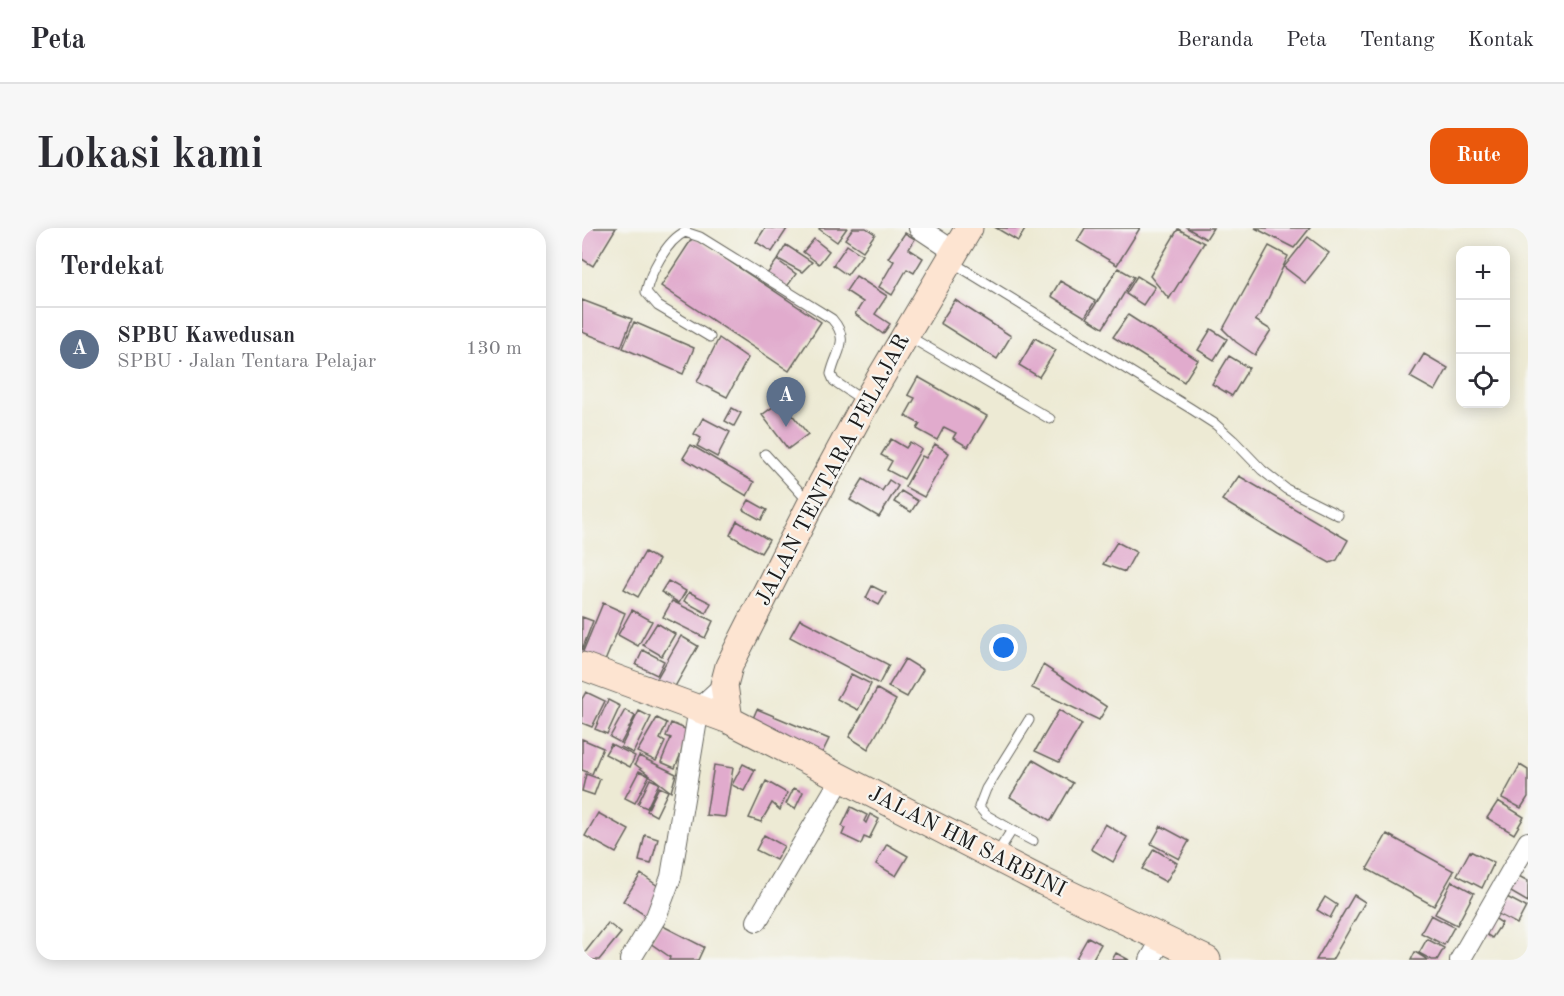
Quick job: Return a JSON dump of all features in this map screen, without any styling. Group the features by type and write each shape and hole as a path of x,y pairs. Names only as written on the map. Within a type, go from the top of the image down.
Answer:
{"main road":[{"name":"JALAN TENTARA PELAJAR","path":"729,720 724,685 729,666 811,504 866,402 969,228"},
{"name":"JALAN HM SARBINI","path":"582,666 729,720 995,858 1156,949 1207,960"}],"street":[{"path":"919,228 952,257"},
{"path":"630,960 656,917 671,877 699,708 724,685"},
{"path":"757,921 842,777"},
{"path":"1460,960 1528,842"}],"lane":[{"path":"710,337 658,306 646,292 651,275 667,249 676,236 685,232 700,237 832,319 842,337 831,375 834,381 866,402"},
{"path":"952,257 1198,413 1221,429 1262,470 1286,489 1338,515"},
{"path":"906,335 1050,419"},
{"path":"765,454 811,504"},
{"path":"1029,720 986,789 979,807 986,815 1033,841"},
{"path":"995,858 1012,830"}],"building":[{"path":"585,228 616,228 593,266 582,259 582,233"},
{"path":"765,228 787,229 772,252 756,242"},
{"path":"820,228 847,228 837,242"},
{"path":"853,228 866,228 875,234 863,251 845,239"},
{"path":"996,228 1026,228 1018,241"},
{"path":"1085,228 1140,228 1117,265 1077,241"},
{"path":"1187,228 1213,228 1206,239"},
{"path":"1255,228 1310,228 1294,248"},
{"path":"1178,229 1204,243 1169,299 1150,276"},
{"path":"905,233 915,239 909,249 923,258 914,273 907,269 892,295 879,287 894,261 888,258"},
{"path":"693,237 821,322 789,371 661,286"},
{"path":"1308,237 1329,253 1305,283 1284,267"},
{"path":"814,239 829,251 819,264 803,252"},
{"path":"786,245 812,262 802,272 778,259"},
{"path":"847,245 862,255 847,275 833,265"},
{"path":"1269,246 1288,256 1261,314 1255,320 1271,330 1255,355 1236,342 1223,329"},
{"path":"777,260 796,274 786,288 767,274"},
{"path":"1118,268 1134,277 1103,328 1087,318"},
{"path":"856,276 887,296 875,314 890,324 883,334 855,314 863,302 846,291"},
{"path":"1137,276 1155,287 1143,305 1126,294"},
{"path":"1060,281 1095,301 1085,317 1051,296"},
{"path":"582,300 632,319 621,347 582,332"},
{"path":"955,300 1011,336 997,359 940,323"},
{"path":"1128,315 1198,360 1184,382 1113,337"},
{"path":"634,322 694,348 683,374 623,348"},
{"path":"1211,329 1227,339 1214,360 1198,350"},
{"path":"719,338 748,358 727,397 697,382"},
{"path":"1035,338 1056,350 1039,377 1019,365"},
{"path":"1424,354 1448,368 1435,391 1410,377"},
{"path":"1229,356 1249,368 1232,396 1212,384"},
{"path":"918,377 987,416 968,447 953,438 956,433 944,427 937,440 917,429 920,424 905,416 915,398 908,395"},
{"path":"781,401 808,434 788,449 762,415"},
{"path":"732,408 741,413 734,426 725,421"},
{"path":"703,418 730,432 717,457 697,446 701,438 694,434"},
{"path":"891,439 906,448 910,442 921,449 904,479 887,470 892,461 881,455"},
{"path":"935,444 949,453 924,497 905,487 922,456 926,458"},
{"path":"691,445 754,482 747,496 683,458"},
{"path":"1239,476 1348,540 1337,560 1330,563 1222,500"},
{"path":"863,479 882,491 889,480 898,486 879,517 850,500"},
{"path":"901,491 918,501 911,512 894,502"},
{"path":"749,500 767,510 761,520 743,510"},
{"path":"737,521 769,540 761,553 730,535"},
{"path":"1117,542 1136,552 1125,572 1103,564"},
{"path":"645,552 659,560 638,597 624,589"},
{"path":"668,581 686,591 679,603 661,592"},
{"path":"872,586 886,593 879,605 866,598"},
{"path":"689,592 711,603 706,613 684,601"},
{"path":"672,601 713,621 705,638 663,617"},
{"path":"603,603 625,613 603,666 582,654"},
{"path":"632,610 652,621 638,646 618,635"},
{"path":"582,617 593,621 582,650"},
{"path":"800,619 889,665 879,684 790,637"},
{"path":"657,623 675,634 662,656 643,645"},
{"path":"681,636 698,646 673,690 656,680"},
{"path":"643,650 664,661 657,675 636,665"},
{"path":"905,659 923,670 907,697 888,687"},
{"path":"1043,665 1107,707 1099,720 1032,688"},
{"path":"851,674 871,684 858,710 837,699"},
{"path":"877,689 896,700 868,749 849,737"},
{"path":"586,692 605,701 592,727 582,723 582,699"},
{"path":"608,700 620,706 607,734 595,729"},
{"path":"757,709 829,739 822,753 751,723"},
{"path":"625,710 635,716 621,743 610,737"},
{"path":"1059,710 1082,724 1059,762 1035,751"},
{"path":"639,711 651,717 633,753 621,747"},
{"path":"657,718 667,723 660,739 665,742 656,761 637,752"},
{"path":"671,723 690,731 675,768 661,762 671,738 666,736"},
{"path":"582,739 603,748 592,774 582,770"},
{"path":"611,744 635,756 630,767 605,754"},
{"path":"639,756 676,774 671,792 635,764"},
{"path":"1033,760 1073,783 1051,821 1010,797"},
{"path":"743,764 755,770 744,791 732,785"},
{"path":"714,765 733,768 725,817 706,815"},
{"path":"1520,765 1528,770 1528,797 1521,808 1502,798"},
{"path":"639,771 649,776 635,803 625,798"},
{"path":"586,774 600,779 594,795 582,791"},
{"path":"650,779 659,783 647,808 638,804"},
{"path":"766,781 787,793 780,810 772,803 761,822 749,818"},
{"path":"659,787 668,791 656,816 647,811"},
{"path":"794,788 803,792 795,809 786,804"},
{"path":"1498,801 1524,817 1514,834 1487,818"},
{"path":"851,807 867,815 864,821 866,823 870,814 879,819 869,839 864,837 861,844 842,835 845,828 842,826"},
{"path":"598,813 629,830 616,853 585,836"},
{"path":"1105,824 1127,837 1113,862 1091,849"},
{"path":"1161,826 1189,841 1179,859 1151,844"},
{"path":"1387,834 1454,871 1434,906 1367,869"},
{"path":"645,835 658,839 651,864 639,861"},
{"path":"764,835 784,846 776,860 756,850"},
{"path":"887,844 908,856 896,876 876,864"},
{"path":"1154,849 1177,863 1166,882 1142,869"},
{"path":"1470,851 1494,863 1482,888 1457,875"},
{"path":"1513,873 1528,881 1528,902 1504,888"},
{"path":"641,874 662,889 646,916 623,901"},
{"path":"1452,881 1474,893 1457,925 1435,914"},
{"path":"1354,895 1365,902 1332,960 1316,960"},
{"path":"1503,895 1526,907 1517,924 1494,912"},
{"path":"1325,897 1337,905 1330,918 1317,910"},
{"path":"1488,914 1502,923 1492,938 1479,930"},
{"path":"1431,915 1454,927 1444,945 1421,933"},
{"path":"608,923 621,933 599,960 590,960 583,955"},
{"path":"659,924 704,947 698,960 669,960 670,957 650,943"},
{"path":"1088,937 1101,944 1092,960 1075,960"},
{"path":"1427,939 1444,948 1437,960 1432,960 1419,953"},
{"path":"1415,952 1428,960 1411,960"},
{"path":"1116,953 1129,960 1112,960"}],"place":[{"name":"SPBU Kawedusan","path":"786,427"}]}
